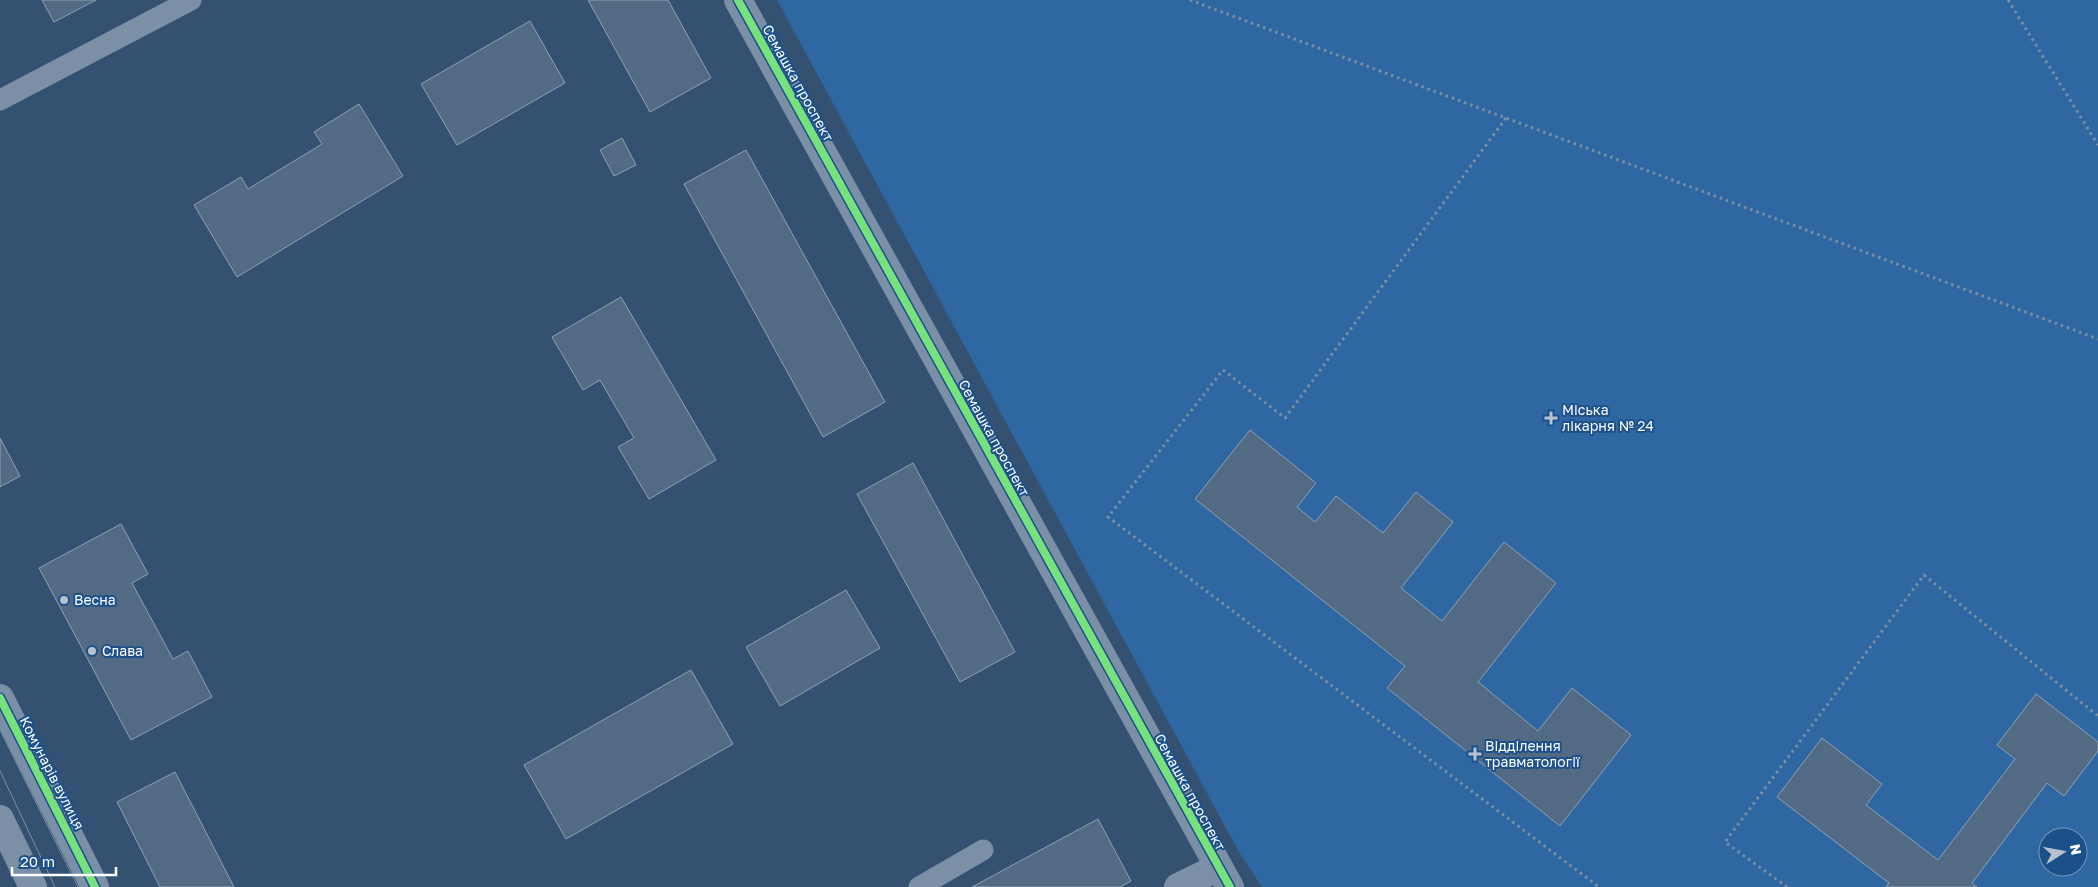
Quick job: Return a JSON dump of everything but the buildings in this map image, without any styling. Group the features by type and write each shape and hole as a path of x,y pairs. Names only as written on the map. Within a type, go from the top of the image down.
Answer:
{"street":[{"name":"Семашка проспект","path":"738,0 1223,877"},
{"name":"Комунарів вулиця","path":"0,698 95,887"},
{"path":"0,819 33,887"},
{"path":"1178,887 1223,877"}],"lane":[{"path":"0,100 191,0"},
{"path":"919,887 982,850"}],"path":[{"path":"1190,0 2098,339"},
{"path":"2008,0 2098,145"},
{"path":"1506,118 1285,418 1223,370 1108,517 1599,887"},
{"path":"1787,887 1725,842 1924,575 2098,716"}],"shaded area":[{"name":"Міська лікарня № 24","path":"777,0 2098,0 2098,887 1262,887 1239,852"}],"tram line":[{"path":"0,730 78,887"},
{"path":"0,771 55,887"}],"cycle path":[{"path":"738,0 1230,887"},
{"path":"0,698 95,887"}],"place":[{"name":"Міська лікарня № 24","path":"1551,418"},
{"name":"Весна","path":"64,600"},
{"name":"Слава","path":"92,651"},
{"name":"Відділення травматології","path":"1475,754"}]}
